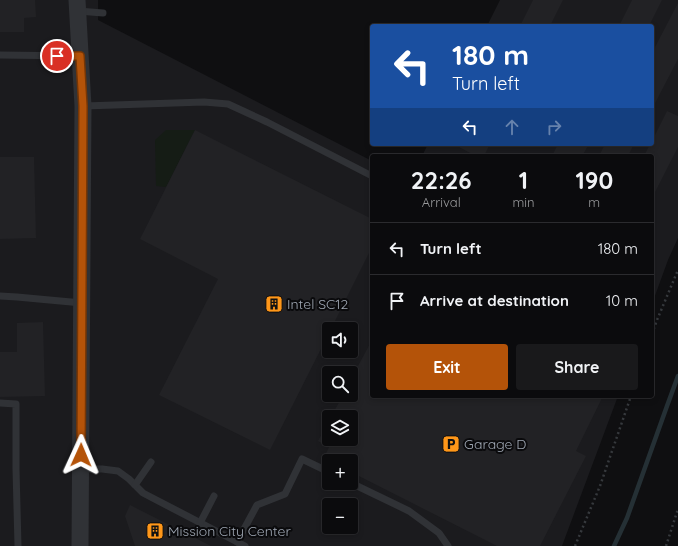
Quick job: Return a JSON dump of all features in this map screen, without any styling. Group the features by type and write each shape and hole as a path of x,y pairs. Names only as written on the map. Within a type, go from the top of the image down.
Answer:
{"street":[{"path":"77,5 83,106 80,546"}],"lane":[{"path":"77,5 103,12"},
{"path":"0,55 80,56"},
{"path":"83,106 204,102 228,104 267,122 370,175"},
{"path":"0,296 17,296 82,303"},
{"path":"0,403 16,404 18,546"},
{"path":"237,542 257,505 284,494 302,459 322,469"},
{"path":"134,485 151,462"},
{"path":"81,470 102,469 118,471 129,479 143,493 245,546"},
{"path":"358,486 409,511 438,533 448,546"},
{"path":"200,523 214,496"}],"path":[{"path":"654,328 678,270"},
{"path":"575,546 600,486 630,398"},
{"path":"666,546 678,509"}],"shaded area":[{"path":"0,0 98,0 98,20 370,160 370,398 617,398 562,546 0,546"},
{"path":"500,0 678,0 678,238 654,298 654,154 423,154 427,146 654,146 654,24 488,24"},
{"path":"166,130 195,130 166,187 156,186 155,140"}],"building":[{"path":"0,0 35,0 36,17 24,18 24,32 0,32"},
{"path":"533,0 563,0 551,24 521,24"},
{"path":"632,0 662,0 650,24 620,24"},
{"path":"678,3 678,59 654,105 654,49"},
{"path":"667,111 678,116 678,147 654,194 654,154 645,154 649,146 654,146 654,137"},
{"name":"Intel SC12","path":"195,130 370,218 370,251 334,322 322,322 322,347 270,450 159,395 218,279 140,239"},
{"path":"489,146 485,154 472,154 459,147"},
{"path":"557,146 588,146 583,154 553,154"},
{"path":"604,146 633,146 629,154 600,154"},
{"path":"0,157 34,157 36,238 0,239"},
{"path":"43,322 45,396 0,397 0,352 17,352 17,323"},
{"name":"Garage D","path":"370,344 370,398 602,398 576,451 586,456 540,546 497,546 358,476 358,454 326,454 329,447 327,446 358,446 358,410 335,410 339,402 358,402 358,366"},
{"name":"Garage D","path":"322,434 322,443 318,441"},
{"name":"Mission City Center","path":"130,505 211,546 135,546 125,516"}],"waterway":[{"path":"614,546 627,518 678,376"}],"place":[{"name":"Intel SC12","path":"274,304"},
{"name":"Garage D","path":"451,444"},
{"name":"Mission City Center","path":"155,531"}],"route":[{"path":"57,56 80,56 83,106 81,455"}]}
